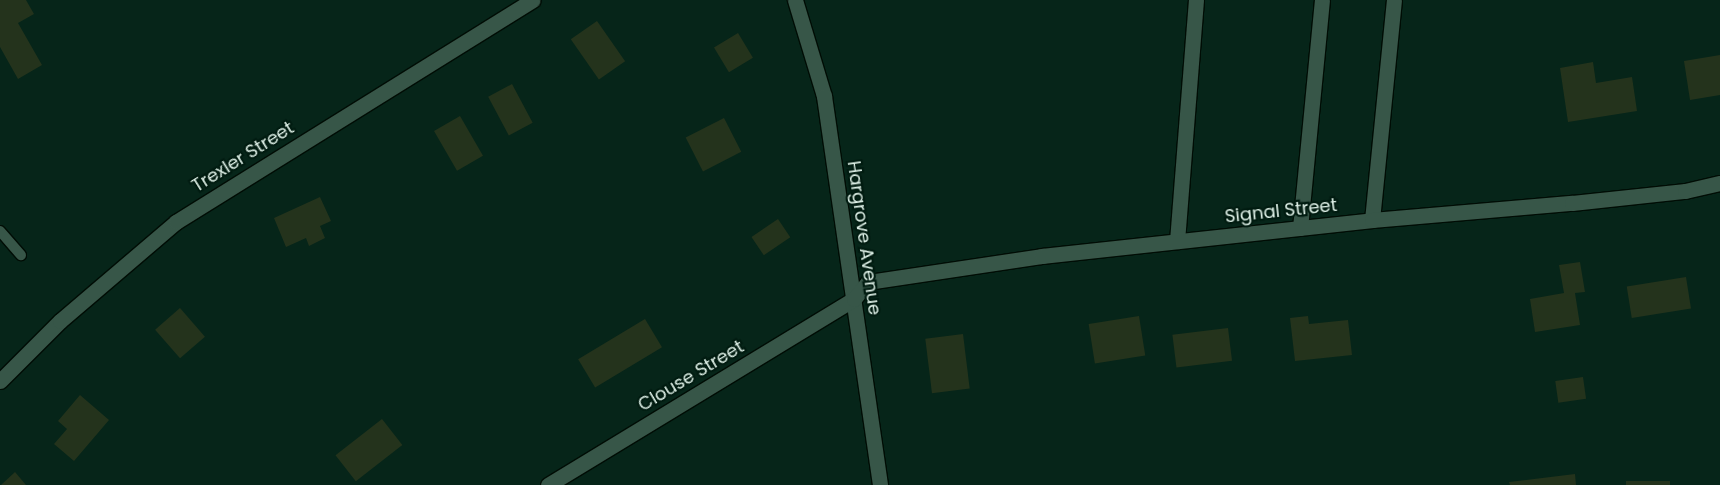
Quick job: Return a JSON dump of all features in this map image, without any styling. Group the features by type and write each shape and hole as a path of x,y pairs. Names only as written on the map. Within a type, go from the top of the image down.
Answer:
{"street":[{"name":"Trexler Street","path":"0,381 74,308 176,222 533,0"},
{"name":"Hargrove Avenue","path":"795,0 824,96 880,485"},
{"path":"1177,241 1196,0"},
{"path":"1300,228 1322,0"},
{"path":"1372,220 1394,0"},
{"name":"Signal Street","path":"854,299 868,282 1042,256 1372,220 1572,203 1685,190 1720,183"},
{"name":"Clouse Street","path":"548,485 854,299"}],"lane":[{"path":"0,231 21,254"}],"building":[{"path":"0,0 26,0 34,14 18,23 42,65 18,79 0,47"},
{"path":"597,21 625,61 599,79 571,39"},
{"path":"738,33 753,58 729,72 714,47"},
{"path":"1720,55 1720,95 1690,100 1684,61"},
{"path":"1593,62 1596,83 1632,77 1637,111 1568,122 1560,68"},
{"path":"512,84 533,123 509,136 488,97"},
{"path":"460,116 483,156 457,171 434,131"},
{"path":"724,118 741,152 703,171 686,138"},
{"path":"320,197 331,221 320,226 325,238 309,246 306,238 286,247 274,218"},
{"path":"778,219 790,237 764,255 751,237"},
{"path":"1580,262 1585,292 1575,293 1580,325 1535,332 1530,299 1564,293 1559,265"},
{"path":"1686,277 1691,309 1632,318 1627,286"},
{"path":"180,308 205,337 180,358 155,330"},
{"path":"1139,316 1145,356 1095,363 1089,324"},
{"path":"1308,316 1309,324 1348,320 1352,355 1295,361 1290,318"},
{"path":"645,319 662,347 595,387 578,359"},
{"path":"1228,328 1232,361 1176,368 1172,335"},
{"path":"963,334 970,389 932,393 925,339"},
{"path":"1583,377 1586,399 1558,403 1555,381"},
{"path":"80,395 109,420 74,461 54,444 67,429 58,421"},
{"path":"382,419 402,445 356,481 336,455"},
{"path":"15,472 26,485 1,485"},
{"path":"1575,474 1576,485 1510,485 1509,482"},
{"path":"1626,481 1670,481 1670,485 1626,485"}]}
